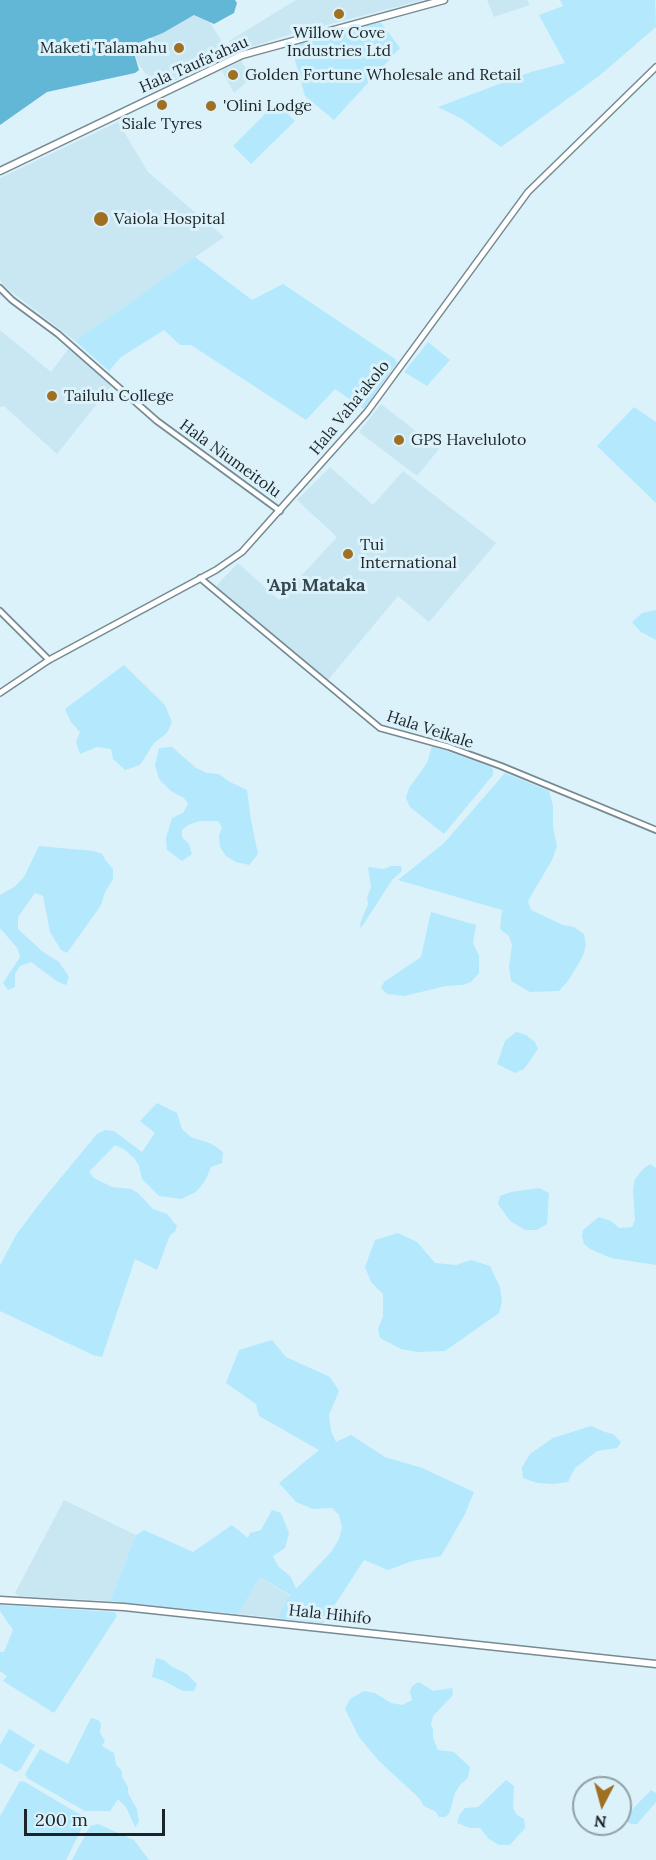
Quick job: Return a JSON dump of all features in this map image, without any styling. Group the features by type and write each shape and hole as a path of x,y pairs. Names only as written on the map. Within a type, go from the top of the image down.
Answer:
{"main road":[{"name":"Hala Taufa'ahau","path":"0,171 242,56 444,0"},
{"name":"Hala Vaha'akolo","path":"0,693 49,660 201,578 242,552 367,412 528,192 656,67"},
{"name":"Hala Hihifo","path":"0,1600 124,1607 656,1664"}],"street":[{"name":"Hala Niumeitolu","path":"0,288 12,300 58,334 157,421 280,511"},
{"name":"Hala Veikale","path":"201,578 380,728 449,747 656,830"},
{"path":"0,611 49,660"}],"shaded area":[{"path":"0,0 235,0 237,3 234,13 214,24 194,15 163,33 132,46 139,70 135,73 47,92 0,125"},
{"path":"296,0 423,0 288,35 236,52 229,41"},
{"path":"487,0 527,0 530,5 494,17"},
{"path":"560,0 655,0 656,27 599,76 501,147 462,119 438,107 531,72 565,63 539,15 563,6"},
{"name":"Maketi Talamahu","path":"194,15 211,24 228,52 227,55 168,84 163,75 151,81 138,63 132,46 163,33"},
{"path":"379,22 400,48 334,120 305,96 291,46"},
{"path":"241,61 252,77 234,93 222,71"},
{"path":"278,104 295,121 251,164 233,146 274,105"},
{"name":"Vaiola Hospital","path":"118,122 148,172 224,237 75,341 4,286 0,280 0,178"},
{"path":"195,257 252,300 283,284 395,359 397,363 364,409 335,389 306,420 191,345 180,345 164,330 121,357 109,371 75,341"},
{"name":"Tailulu College","path":"0,330 51,372 69,348 111,386 57,454 4,406 0,407"},
{"path":"428,342 450,360 427,386 404,372"},
{"name":"GPS Haveluloto","path":"381,404 439,449 417,476 359,432"},
{"path":"634,407 656,422 656,503 597,446"},
{"path":"330,467 373,505 403,471 496,543 429,622 398,596 328,680 217,589 217,585 238,563 279,600 337,537 297,500"},
{"path":"656,610 656,640 641,632 632,622 642,613"},
{"path":"124,665 165,705 172,722 167,733 154,743 140,765 125,770 113,759 111,749 97,747 80,754 76,742 80,732 71,722 65,709"},
{"path":"432,746 493,769 493,775 444,834 410,807 406,798 409,788 427,763"},
{"path":"172,747 196,768 207,773 219,774 247,790 258,854 249,865 236,862 226,856 220,847 219,836 222,827 218,821 200,821 182,830 182,837 189,844 192,854 182,861 167,850 166,838 172,818 183,813 188,804 184,798 171,791 159,779 155,765 159,748"},
{"path":"505,773 549,791 553,806 553,828 557,846 552,860 528,901 531,910 563,925 574,927 584,934 586,945 583,956 559,991 530,992 511,981 509,967 512,945 509,936 500,929 502,910 398,880 444,843"},
{"path":"39,846 94,851 102,854 113,869 113,879 105,892 101,905 67,953 61,950 50,932 43,896 35,893 18,917 18,929 43,952 59,962 69,977 66,985 58,982 31,962 20,966 15,974 15,987 8,990 3,983 20,957 18,949 0,928 0,895 14,887 24,877"},
{"path":"401,866 402,871 392,880 361,928 360,924 368,904 367,898 371,887 368,867 384,869"},
{"path":"431,912 476,925 473,943 479,956 479,973 471,982 463,985 446,986 404,996 387,994 381,988 384,982 421,957"},
{"path":"516,1032 526,1035 535,1042 538,1049 524,1069 515,1073 497,1064 505,1041"},
{"path":"157,1103 177,1113 182,1129 191,1137 212,1144 223,1152 222,1163 211,1167 205,1181 196,1192 181,1199 159,1196 142,1179 139,1166 134,1158 115,1145 89,1172 94,1178 112,1187 131,1189 138,1193 153,1209 167,1214 177,1226 175,1232 170,1235 157,1270 135,1259 102,1357 93,1355 0,1311 0,1265 16,1235 40,1203 97,1134 105,1130 114,1131 142,1152 155,1133 140,1121"},
{"path":"650,1164 656,1168 656,1265 611,1258 590,1249 584,1244 583,1230 599,1217 611,1221 619,1228 632,1227 635,1220 633,1189 635,1179"},
{"path":"539,1188 549,1193 547,1224 537,1230 525,1230 510,1221 498,1204 500,1196"},
{"path":"398,1233 417,1242 435,1263 456,1265 471,1260 490,1266 500,1287 502,1302 499,1313 445,1351 417,1352 401,1349 380,1338 378,1329 383,1316 383,1294 371,1282 365,1267 375,1240"},
{"path":"272,1340 286,1357 330,1377 339,1391 329,1415 331,1431 336,1442 351,1435 385,1457 422,1468 474,1492 465,1514 441,1556 412,1561 388,1570 364,1560 323,1623 277,1618 290,1595 260,1577 238,1614 110,1601 136,1535 144,1530 193,1552 232,1525 248,1538 250,1533 261,1530 272,1510 281,1513 289,1533 285,1548 273,1556 278,1566 291,1577 296,1589 331,1552 339,1539 342,1527 339,1515 332,1508 313,1509 296,1502 279,1483 319,1450 259,1416 256,1404 226,1383 239,1350"},
{"path":"591,1426 613,1434 621,1442 617,1448 597,1451 575,1468 568,1482 537,1483 523,1478 522,1467 530,1454 553,1438"},
{"path":"64,1500 136,1535 110,1601 19,1596 15,1593"},
{"path":"260,1577 290,1596 277,1618 238,1614"},
{"path":"0,1605 115,1612 117,1616 54,1713 3,1681 7,1676 0,1671 0,1652 4,1652 13,1630 0,1611"},
{"path":"156,1658 164,1660 187,1674 197,1684 194,1691 183,1691 152,1677"},
{"path":"419,1682 433,1691 452,1688 453,1695 433,1716 431,1724 433,1738 438,1750 454,1752 470,1767 468,1778 455,1793 449,1814 445,1817 439,1817 436,1812 424,1806 419,1798 378,1760 359,1737 345,1709 350,1699 364,1691 375,1693 391,1703 402,1705 412,1700 410,1692 412,1686"},
{"path":"91,1718 101,1723 100,1733 105,1741 102,1746 114,1753 116,1765 122,1771 128,1793 137,1809 139,1822 135,1827 126,1807 118,1799 110,1811 85,1811 27,1778 25,1774 40,1749 68,1764"},
{"path":"9,1729 35,1745 20,1770 16,1772 0,1763 0,1745"},
{"path":"506,1780 514,1786 513,1808 517,1815 524,1819 525,1828 510,1845 499,1845 489,1839 480,1828 470,1828 457,1823 465,1808 478,1807"},
{"path":"20,1781 84,1817 85,1822 66,1860 0,1860 0,1816"},
{"path":"651,1790 656,1793 656,1802 637,1824 632,1824 632,1810"},
{"path":"98,1824 134,1840 149,1860 72,1860 90,1826"}],"place":[{"name":"Willow Cove Industries Ltd","path":"339,14"},
{"name":"Maketi Talamahu","path":"179,48"},
{"name":"Golden Fortune Wholesale and Retail","path":"233,75"},
{"name":"Siale Tyres","path":"162,105"},
{"name":"'Olini Lodge","path":"211,106"},
{"name":"Vaiola Hospital","path":"101,219"},
{"name":"Tailulu College","path":"52,396"},
{"name":"GPS Haveluloto","path":"399,440"},
{"name":"Tui International","path":"348,554"}],"district":[{"name":"'Api Mataka","path":"316,586"}]}
